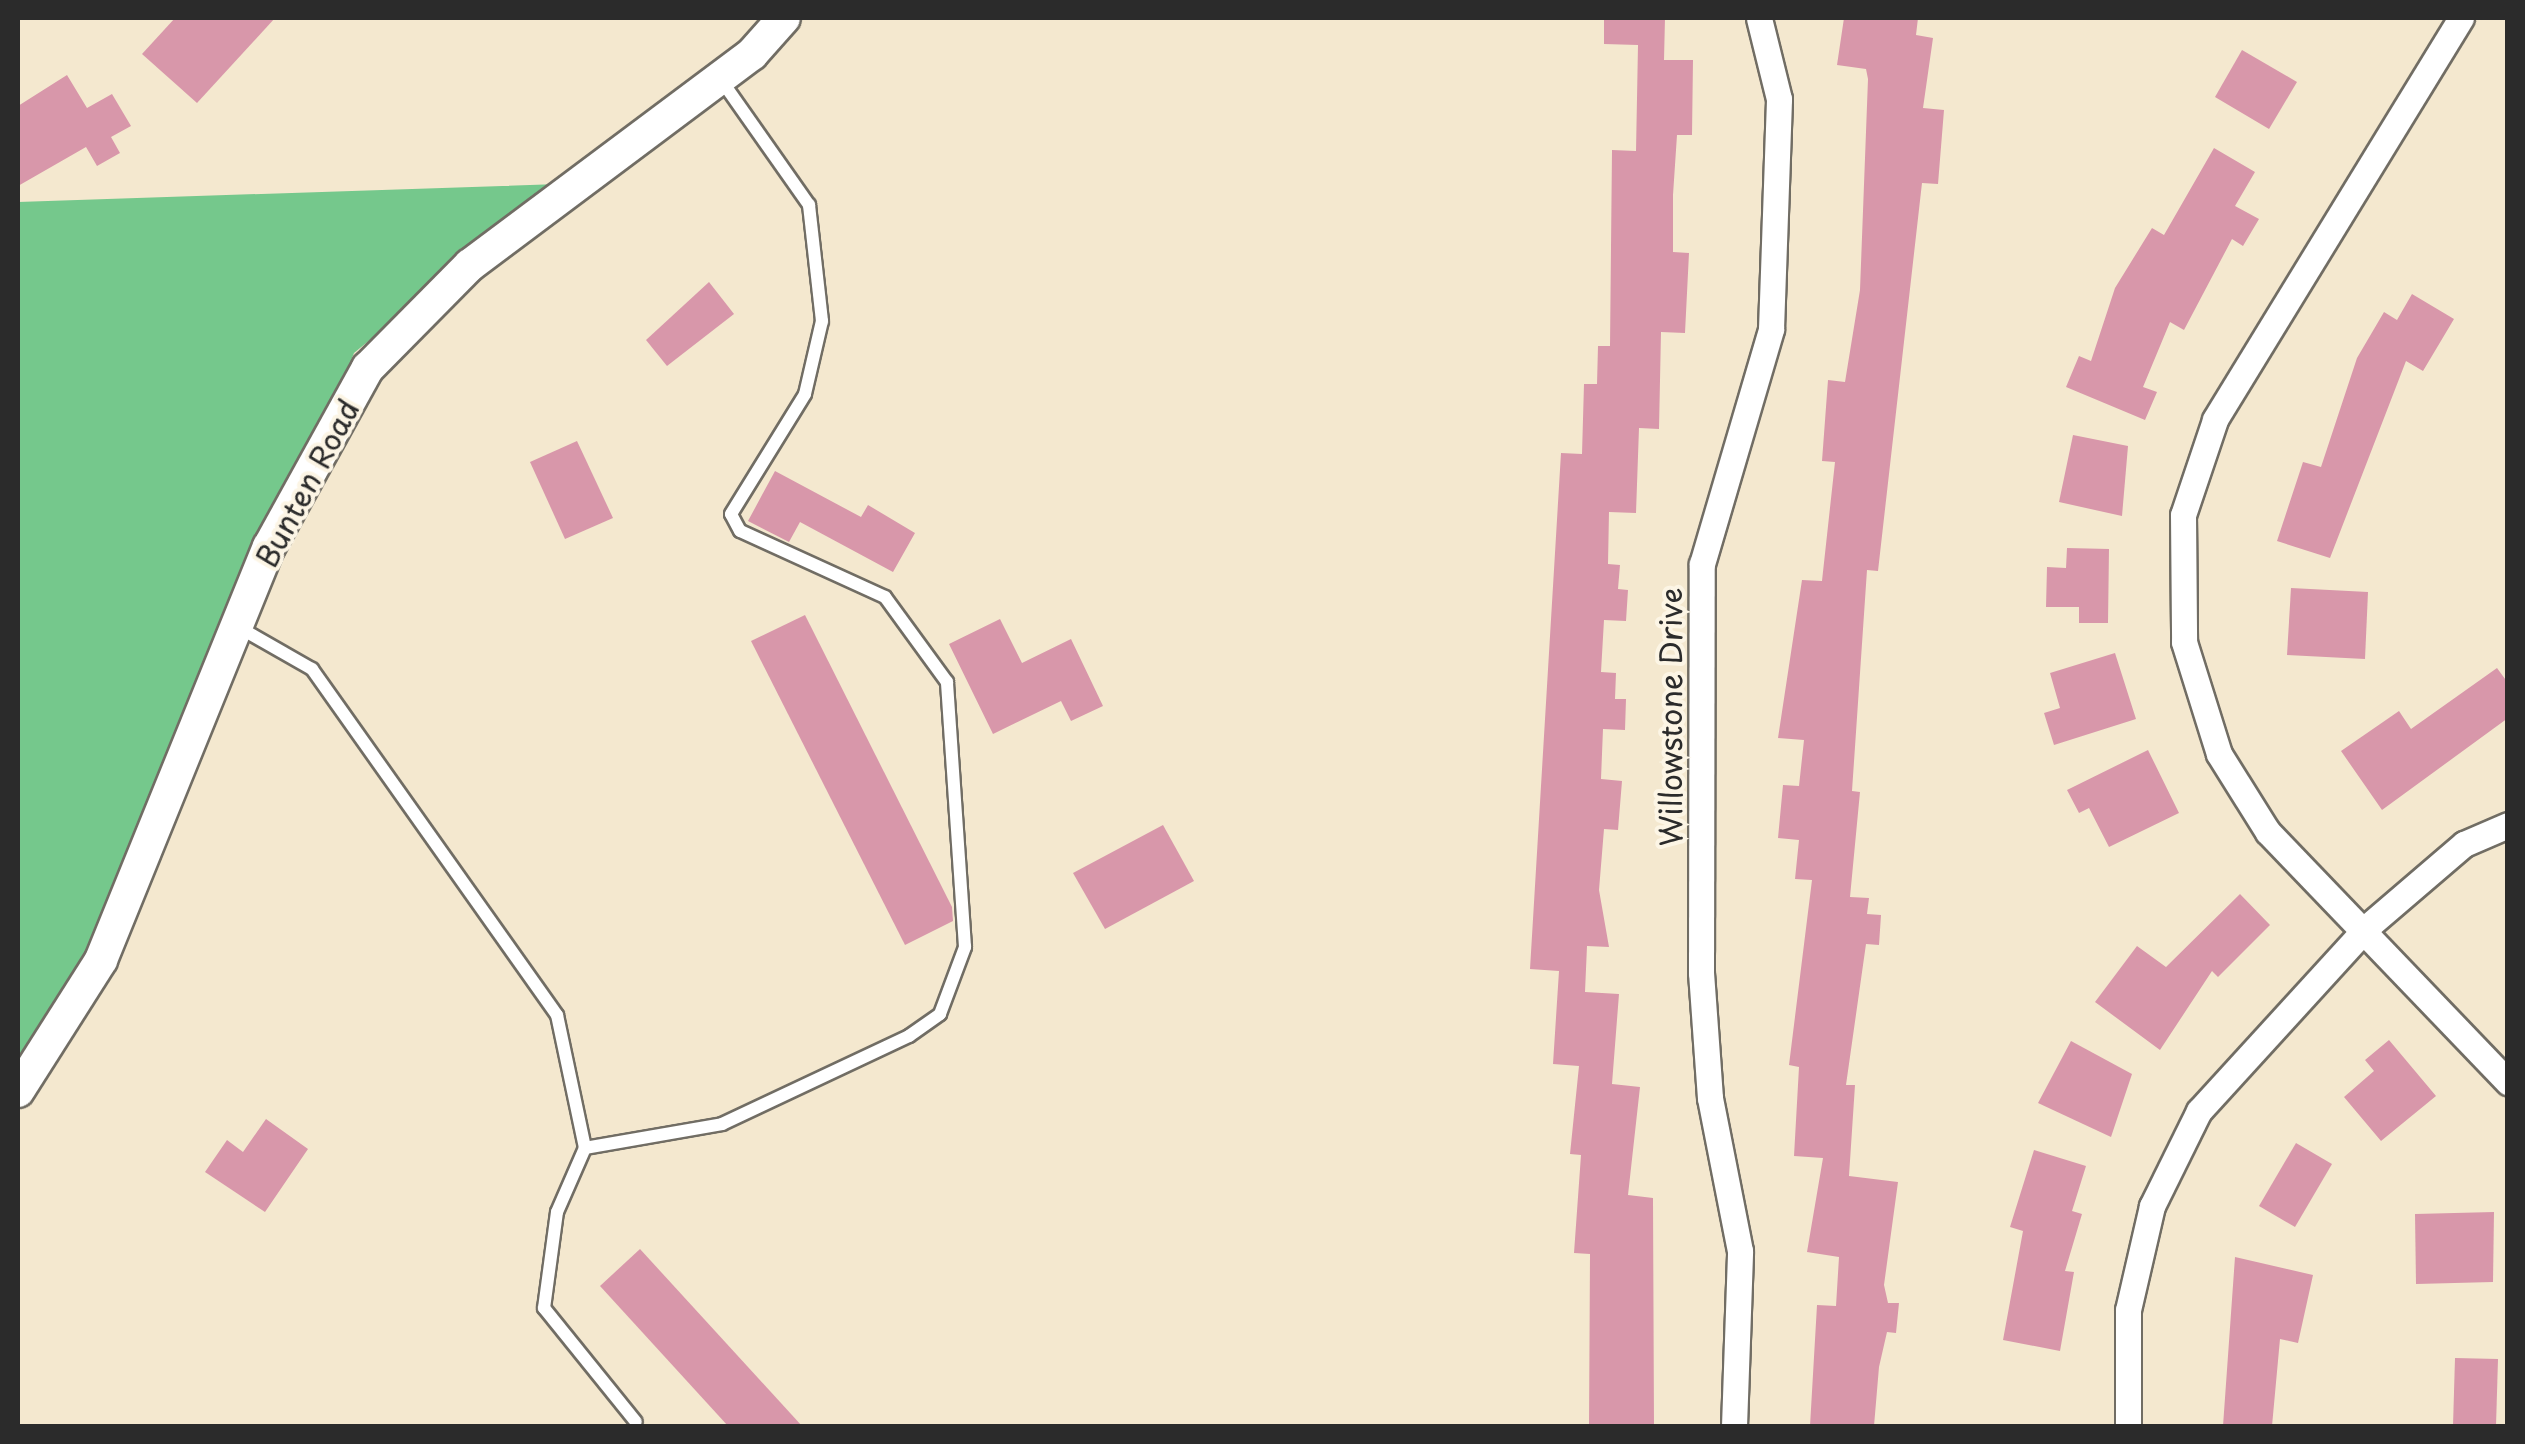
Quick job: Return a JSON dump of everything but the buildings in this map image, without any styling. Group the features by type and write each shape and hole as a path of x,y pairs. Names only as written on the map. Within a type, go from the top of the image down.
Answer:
{"street":[{"name":"Bunten Road","path":"18,1091 101,960 270,548 368,368 470,265 720,79 784,18"},
{"name":"Willowstone Drive","path":"1734,1426 1740,1250 1710,1098 1701,974 1702,564 1771,329 1779,99 1759,18"},
{"path":"2461,18 2216,420 2183,515 2184,642 2219,754 2268,832 2367,928 2508,1082"},
{"path":"2128,1426 2128,1310 2152,1206 2199,1110 2367,928 2464,844 2508,825"}],"lane":[{"path":"586,1148 722,1124 908,1036 940,1014 965,947 947,682 886,598 740,531 731,514 805,394 822,321 809,204 720,79"},
{"path":"238,627 312,669 557,1015 586,1148 557,1212 544,1308 636,1422"}],"green space":[{"path":"559,184 354,353 134,906 18,1063 18,202"}]}
